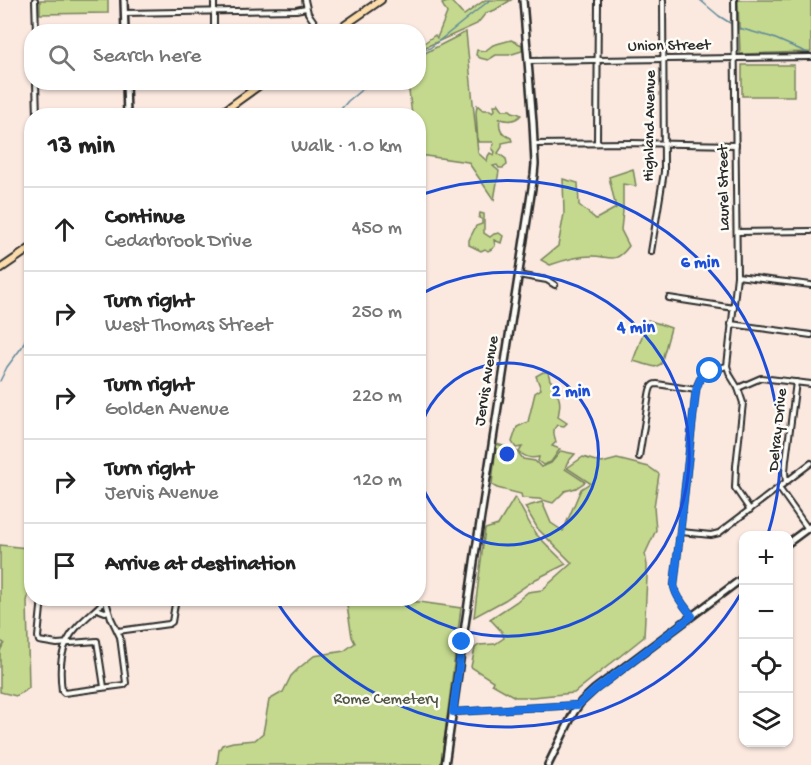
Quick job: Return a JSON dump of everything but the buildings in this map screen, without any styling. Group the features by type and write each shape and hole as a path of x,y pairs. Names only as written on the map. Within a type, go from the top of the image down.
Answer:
{"main road":[{"path":"346,24 378,1"},
{"path":"228,108 253,90"},
{"path":"0,269 24,252"}],"street":[{"path":"35,0 36,24"},
{"path":"124,0 125,24"},
{"path":"214,0 214,24"},
{"path":"305,0 306,8 316,24"},
{"name":"Jervis Avenue","path":"446,765 473,566 534,174 534,144 523,0"},
{"path":"597,143 598,0"},
{"name":"Highland Avenue","path":"651,252 664,172 663,0"},
{"name":"Laurel Street","path":"727,366 737,276 738,232 734,0"},
{"path":"124,13 306,8"},
{"name":"Union Street","path":"528,61 811,57"},
{"path":"36,90 36,108"},
{"path":"126,90 127,108"},
{"path":"534,144 736,145"},
{"path":"738,232 811,231"},
{"path":"518,275 547,280 555,285"},
{"path":"737,276 811,285"},
{"path":"669,298 734,308"},
{"path":"731,324 811,334"},
{"path":"692,616 674,586 696,390 702,377 710,371 727,366 742,397 743,407 735,482 737,492 750,510"},
{"path":"738,388 761,378 811,384"},
{"name":"Delray Drive","path":"786,482 784,472 796,382"},
{"path":"639,458 651,386 657,384 696,390"},
{"path":"681,532 711,535 720,533 811,463"},
{"name":"Delray Drive","path":"779,488 809,527"},
{"path":"793,540 809,527"},
{"path":"548,765 578,705 739,581"},
{"path":"41,606 39,641 65,644 97,641 104,687"},
{"path":"99,606 77,626 65,644 60,668 64,693 126,683 120,637 107,606"},
{"path":"118,631 169,624 172,622 175,606"},
{"path":"97,609 108,611"},
{"path":"453,712 578,705"}],"green space":[{"path":"40,0 108,0 108,13 40,14"},
{"path":"485,0 511,0 486,13 477,24 426,47 426,42 435,35 437,38 447,13 442,4 450,1 464,15"},
{"path":"738,0 811,0 811,52 740,54"},
{"path":"466,32 478,153 487,161 490,153 494,155 492,148 494,144 493,142 478,142 477,105 483,110 493,112 494,105 498,103 503,110 510,110 521,115 510,120 499,118 501,131 512,141 502,143 498,153 506,159 507,165 503,168 493,166 499,171 494,200 468,162 426,156 426,108 411,108 409,90 426,90 426,52"},
{"path":"511,40 522,45 522,51 509,55 496,55 488,60 476,55 477,50 485,51 493,45"},
{"path":"742,65 794,65 794,96 742,96"},
{"path":"633,169 636,186 623,184 621,230 629,246 620,256 616,258 581,257 550,265 541,260 558,246 564,214 563,179 578,183 579,205 596,219 616,208 609,177"},
{"path":"480,213 484,214 484,233 490,237 499,233 503,236 501,243 494,240 495,246 488,251 485,249 481,251 469,245 476,226 482,224 482,219 479,218"},
{"path":"648,320 671,328 661,364 655,367 633,361"},
{"path":"548,372 550,380 557,386 554,390 559,399 558,417 567,423 564,426 555,427 556,442 552,446 560,449 551,462 543,465 538,461 539,457 531,458 524,455 519,452 522,447 516,448 512,442 517,427 528,422 535,393 541,389 536,376"},
{"path":"496,444 511,448 523,459 535,461 541,467 551,463 561,451 575,454 565,469 585,482 565,491 553,503 522,498 521,494 497,488 492,485"},
{"path":"583,457 602,463 617,459 649,467 659,474 654,507 656,530 645,554 647,577 644,637 574,693 515,697 492,684 493,681 471,667 475,648 479,645 495,644 504,638 502,632 490,619 528,592 542,590 572,563 538,529 525,507 542,502 551,523 563,531 581,489 590,483 567,468"},
{"path":"515,497 535,533 566,564 536,579 474,617 485,529 498,525"},
{"path":"0,545 24,548 24,606 27,606 29,688 16,696 0,692 0,651 4,643 0,641"},
{"name":"Rome Cemetery","path":"426,603 461,608 441,765 217,765 222,745 255,740 263,733 269,700 283,692 291,676 299,668 314,656 344,651 355,643 347,606 426,606"}],"waterway":[{"path":"426,49 490,0"},
{"path":"700,0 730,23"},
{"path":"739,28 771,37 808,53"},
{"path":"342,108 361,90"},
{"path":"0,381 24,343"}],"route":[{"path":"462,642 453,712 578,705 692,616 679,598 674,586 696,390 700,379 710,371"}]}
